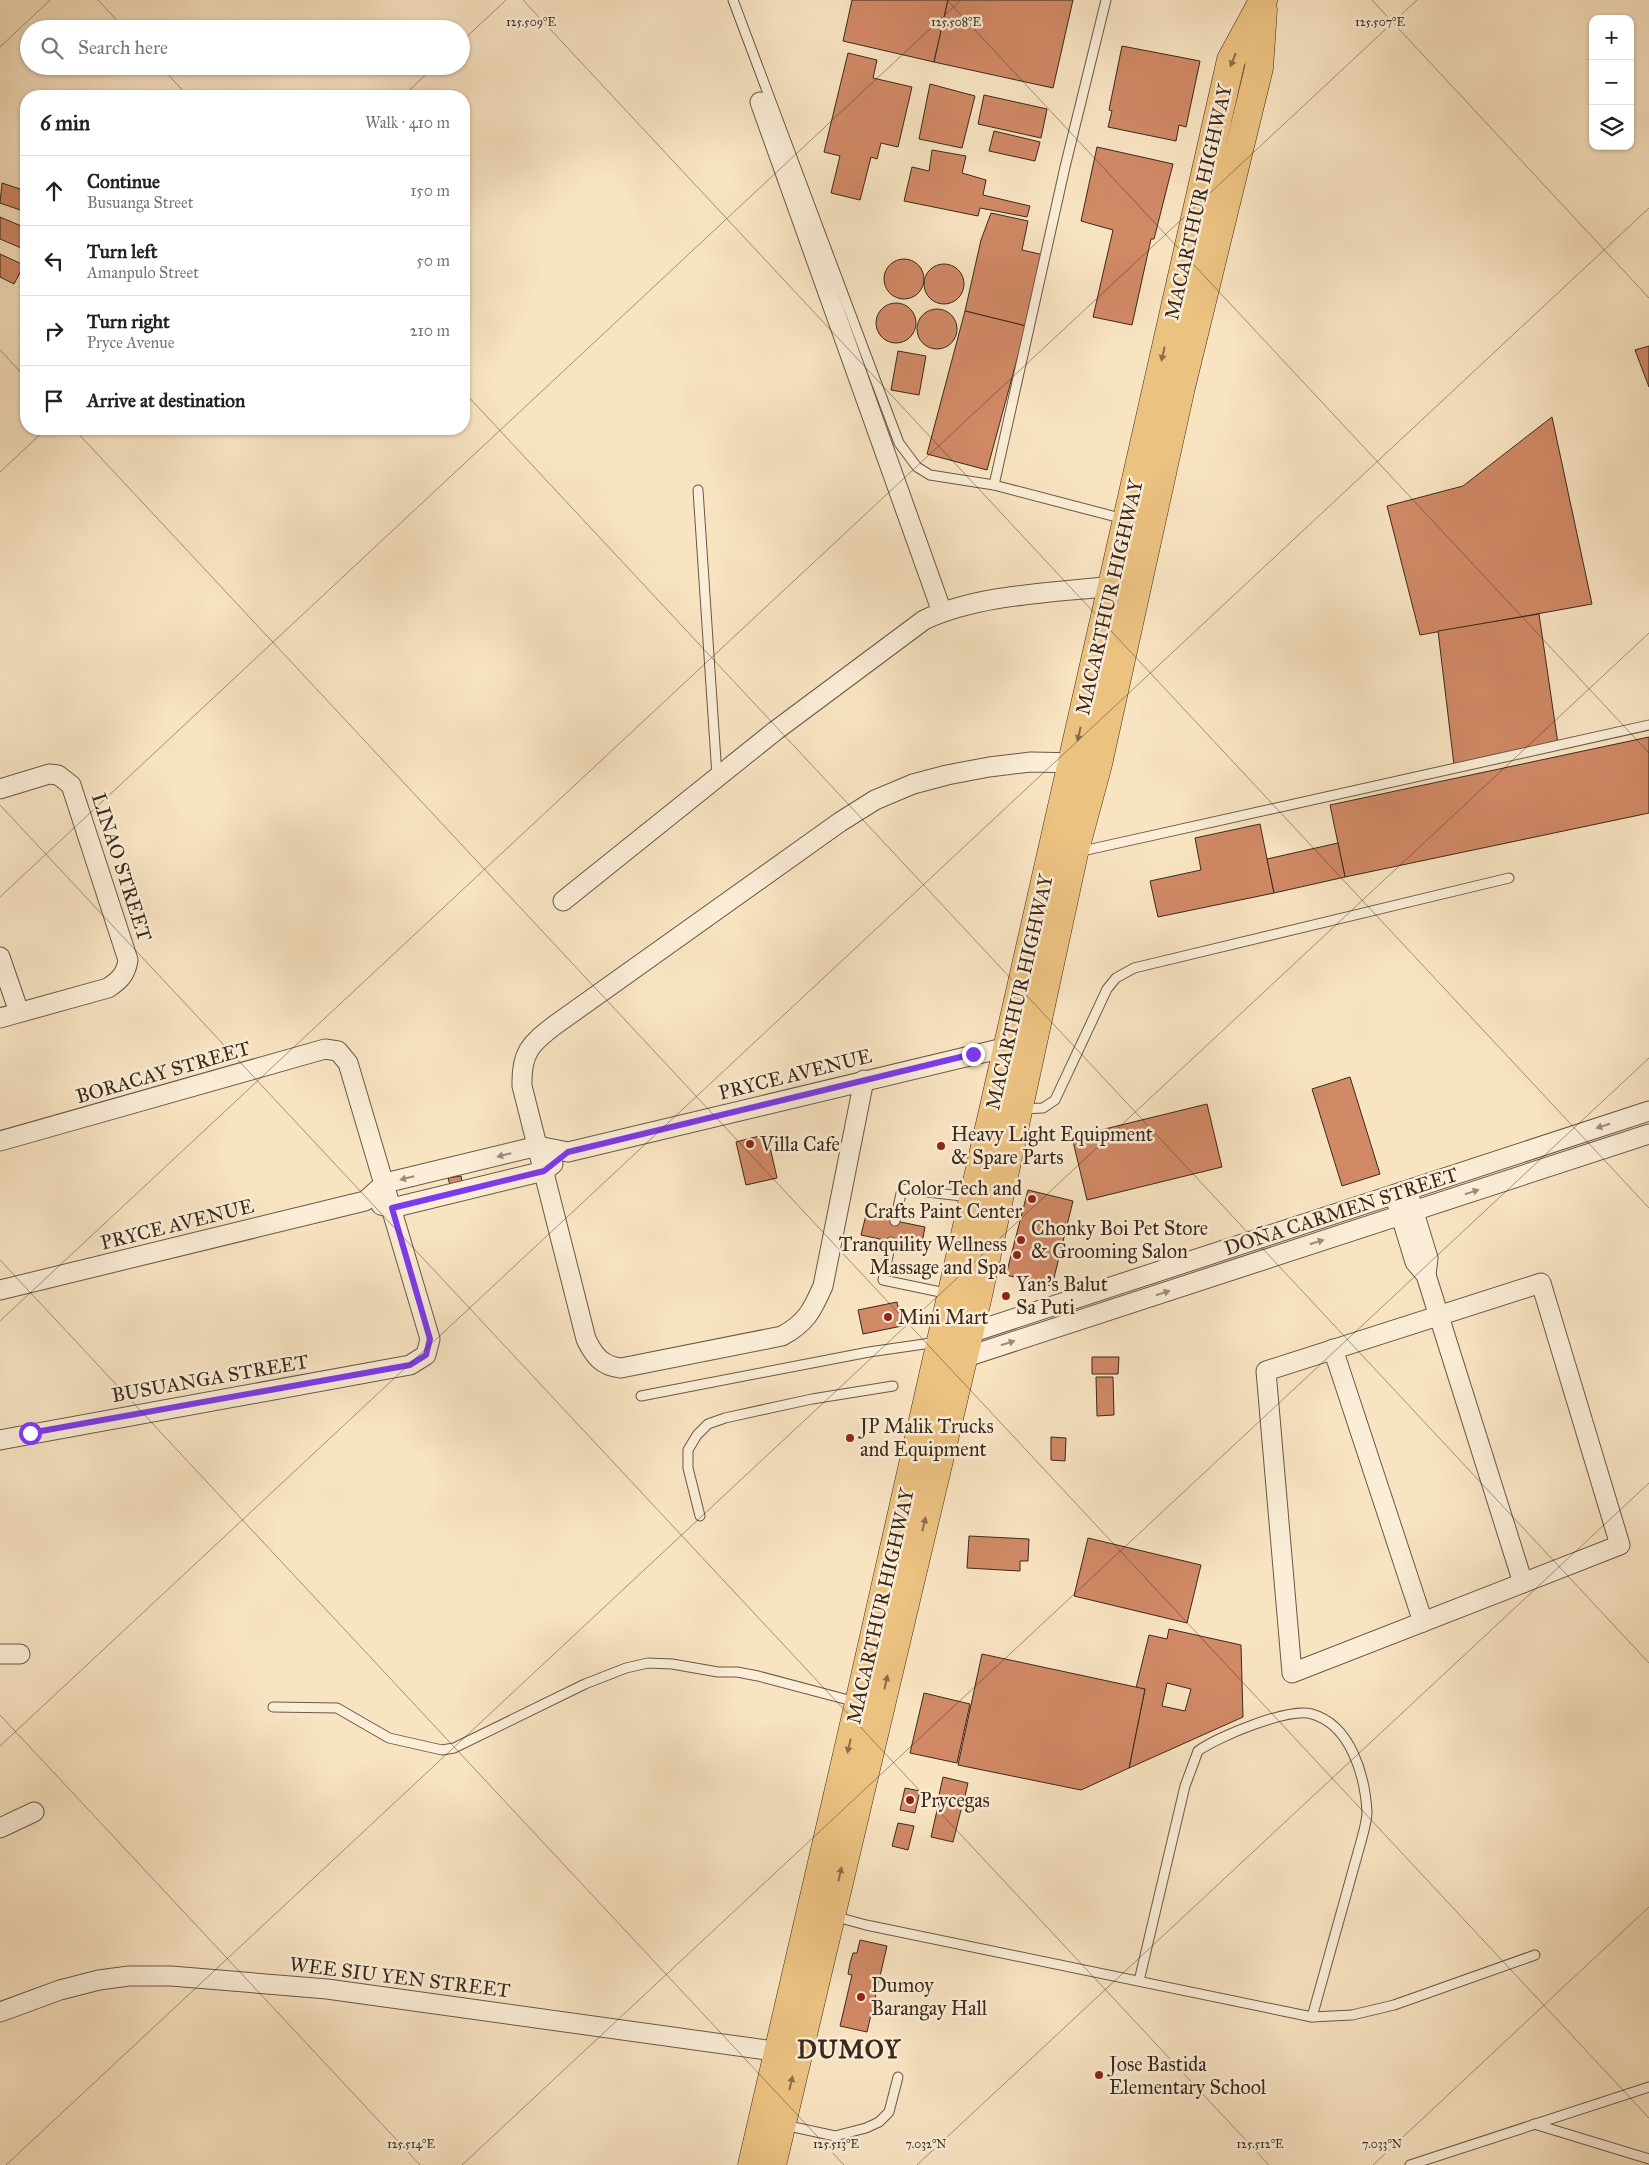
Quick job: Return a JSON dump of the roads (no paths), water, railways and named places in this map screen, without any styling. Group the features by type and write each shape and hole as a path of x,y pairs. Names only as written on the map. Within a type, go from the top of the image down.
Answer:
{"highway":[{"name":"MACARTHUR HIGHWAY","path":"1085,763 1113,586 1231,60 1263,0"},
{"name":"MACARTHUR HIGHWAY","path":"752,2165 830,1916 936,1355 1006,1047 1070,822 1182,387 1259,68 1263,0"},
{"name":"MACARTHUR HIGHWAY","path":"772,2165 782,2124 788,2053 869,1706 965,1347 1019,1110 1032,1042 1074,853 1070,822"}],"street":[{"path":"760,102 942,612"},
{"path":"563,901 717,778 879,652 924,620 942,612 982,602 1113,586"},
{"path":"864,1080 823,1286 808,1317 797,1328 782,1336 621,1368 610,1367 600,1361 586,1339 522,1086 524,1059 530,1047 555,1025 840,822 875,800 913,784 989,766 1032,762 1085,763"},
{"name":"LINAO STREET","path":"0,789 50,774 65,779 76,795 128,960 126,971 118,982 108,988 19,1012"},
{"path":"0,957 19,1012 0,1018"},
{"name":"PRYCE AVENUE","path":"0,1290 365,1201 392,1208 544,1171 568,1152 864,1080 1032,1042"},
{"name":"BORACAY STREET","path":"0,1141 325,1049 338,1051 348,1063 385,1183"},
{"name":"DOÑA CARMEN STREET","path":"936,1355 965,1347 1401,1193 1649,1111"},
{"name":"DOÑA CARMEN STREET","path":"936,1355 1407,1213 1649,1134"},
{"name":"PRYCE AVENUE","path":"365,1201 385,1183 538,1146 568,1152"},
{"path":"385,1183 392,1208"},
{"path":"1401,1193 1407,1213 1428,1258 1426,1274 1523,1583"},
{"name":"BUSUANGA STREET","path":"0,1440 410,1365 426,1355 429,1347 429,1332 392,1208"},
{"path":"1541,1283 1620,1545 1292,1673 1266,1371 1333,1350 1541,1283"},
{"path":"1333,1350 1423,1622"},
{"path":"0,1654 20,1654"},
{"path":"0,1828 34,1812"},
{"name":"WEE SIU YEN STREET","path":"0,2012 60,1990 99,1980 129,1976 171,1976 327,1989 788,2053"}],"lane":[{"path":"733,0 900,443 917,467 930,475 994,485 1127,520"},
{"path":"994,485 1065,167 1106,0"},
{"path":"698,490 717,778"},
{"path":"1074,853 1649,725"},
{"path":"1019,1110 1043,1108 1055,1100 1107,989 1116,978 1134,968 1510,878"},
{"path":"895,1221 902,1189 972,1197"},
{"path":"891,1242 883,1280 950,1294"},
{"path":"641,1396 869,1352 936,1355"},
{"path":"700,1516 688,1468 688,1450 696,1435 708,1424 725,1418 812,1399 893,1386"},
{"path":"274,1707 336,1708 389,1738 442,1750 454,1748 585,1684 626,1668 648,1663 672,1664 718,1672 751,1674 869,1706"},
{"path":"1140,1982 1185,1786 1198,1751 1219,1739 1294,1712 1312,1714 1331,1723 1347,1741 1360,1771 1367,1813 1362,1838 1312,2017"},
{"path":"830,1916 866,1926 1312,2017 1352,2015 1394,2005 1535,1955"},
{"path":"782,2124 835,2136 866,2128 879,2122 889,2112 898,2077"},
{"path":"1410,2165 1649,2087"},
{"path":"1534,2124 1649,2159"}],"place":[{"name":"Villa Cafe","path":"750,1144"},
{"name":"Heavy Light Equipment & Spare Parts","path":"941,1146"},
{"name":"Color Tech and Crafts Paint Center","path":"1032,1199"},
{"name":"Chonky Boi Pet Store & Grooming Salon","path":"1021,1240"},
{"name":"Tranquility Wellness Massage and Spa","path":"1017,1255"},
{"name":"Yan's Balut Sa Puti","path":"1006,1296"},
{"name":"Mini Mart","path":"888,1317"},
{"name":"JP Malik Trucks and Equipment","path":"850,1438"},
{"name":"Prycegas","path":"910,1800"},
{"name":"Dumoy Barangay Hall","path":"861,1997"},
{"name":"Jose Bastida Elementary School","path":"1099,2075"}],"district":[{"name":"DUMOY","path":"849,2049"}]}
